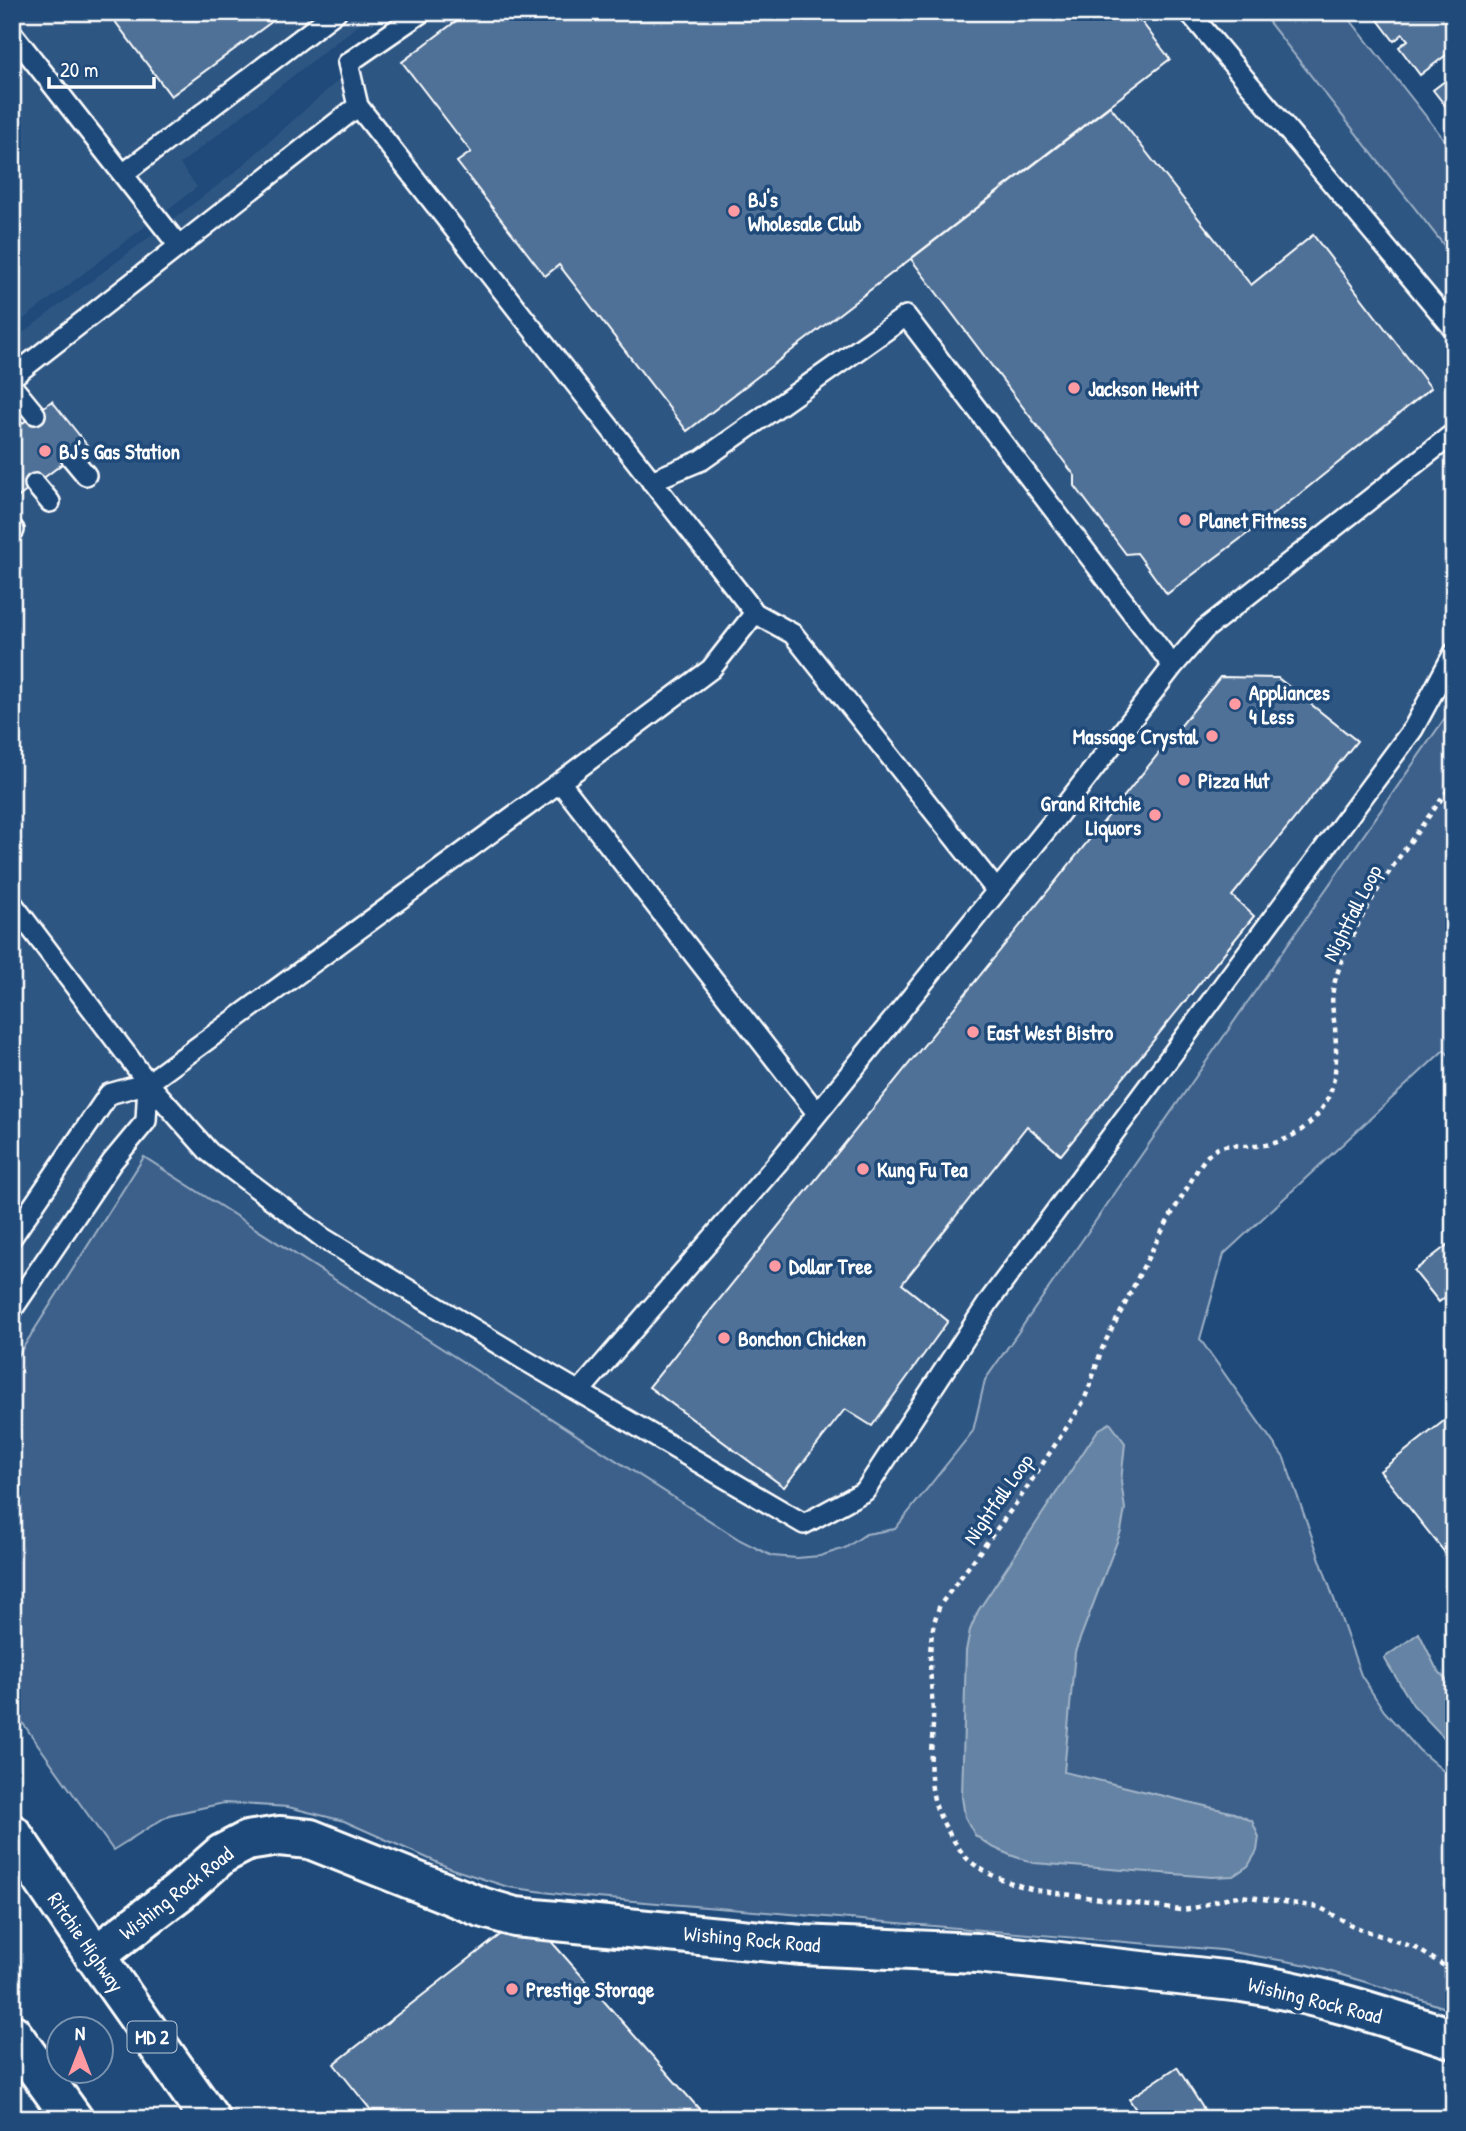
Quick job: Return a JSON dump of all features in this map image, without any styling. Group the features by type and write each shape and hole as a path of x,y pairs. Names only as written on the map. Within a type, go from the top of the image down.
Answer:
{"street":[{"name":"Ritchie Highway","path":"12,1834 210,2119"},
{"name":"Wishing Rock Road","path":"95,1956 179,1892 222,1854 247,1841 279,1836 310,1839 481,1907 515,1917 802,1945 977,1953 1242,1982 1330,1999 1454,2039"},
{"path":"12,2034 73,2119"}],"lane":[{"path":"123,174 336,12"},
{"path":"422,12 348,63 358,106 755,613 793,634 997,891"},
{"path":"1189,12 1454,330"},
{"path":"12,33 179,247"},
{"path":"12,377 358,106"},
{"path":"651,481 702,460 906,316 1173,666"},
{"path":"12,386 35,414"},
{"path":"579,1392 780,1160 1205,629 1454,433"},
{"path":"71,457 86,475"},
{"path":"35,484 50,502"},
{"path":"12,1237 110,1094 148,1083 561,782 711,669 755,613"},
{"path":"12,903 148,1083 209,1152 323,1238 804,1524 865,1491 990,1300 1413,729 1454,653"},
{"path":"561,782 817,1113"},
{"path":"12,1310 112,1163 146,1121 148,1083"}],"path":[{"name":"Nightfall Loop","path":"1454,782 1381,885 1346,949 1334,984 1332,1001 1336,1066 1332,1088 1322,1109 1306,1127 1285,1140 1267,1146 1222,1146 1212,1151 1205,1159 1141,1271 1102,1350 1082,1404 1020,1498 940,1605 932,1630 929,1655 933,1716 930,1773 934,1803 939,1817 961,1851 981,1869 1035,1890 1180,1910 1194,1910 1231,1896 1319,1907 1355,1927 1416,1948 1454,1972"}],"shaded area":[{"path":"12,12 375,12 180,164 197,187 12,328"},
{"path":"415,12 1261,12 1454,258 1454,705 985,1380 973,1431 896,1529 866,1534 845,1548 820,1556 772,1556 740,1540 144,1157 12,1365 12,341 234,173"},
{"path":"1261,12 1344,12 1454,152 1454,258"},
{"path":"1454,705 1454,1061 1444,1050 1224,1254 1200,1339 1284,1458 1361,1675 1384,1711 1419,1750 1454,1780 1454,2011 1308,1965 1221,1950 573,1896 508,1887 452,1869 344,1821 288,1807 224,1803 169,1815 113,1850 12,1708 12,1365 144,1157 740,1540 772,1556 797,1558 820,1556 845,1548 866,1534 895,1529 973,1431 985,1380"},
{"path":"1110,1423 1125,1443 1121,1482 1125,1509 1121,1531 1075,1652 1064,1772 1234,1813 1252,1821 1259,1837 1257,1851 1248,1866 1233,1876 1212,1877 1034,1863 990,1846 975,1835 965,1817 962,1797 966,1651 970,1630 978,1611 1098,1430"},
{"path":"1419,1633 1436,1668 1454,1689 1454,1743 1451,1745 1413,1705 1384,1658"}],"building":[{"path":"108,12 285,12 171,96"},
{"name":"BJ's Wholesale Club","path":"468,12 1134,12 1170,59 687,431 559,265 545,276 457,162 471,152 402,62"},
{"path":"1388,12 1454,12 1454,49 1420,75 1399,47 1408,40 1403,34 1394,41 1378,20"},
{"path":"1454,74 1454,117 1433,90"},
{"path":"1110,106 1251,285 1313,235 1431,388 1296,497 1167,594 1137,553 1126,554 1075,486 1075,476 911,259"},
{"name":"BJ's Gas Station","path":"52,401 87,445 12,502 12,431"},
{"path":"1220,677 1278,678 1357,741 1232,896 1254,916 1061,1155 1027,1126 902,1284 948,1321 872,1426 845,1409 784,1487 649,1387"},
{"path":"1454,1240 1454,1290 1439,1302 1414,1271"},
{"path":"1454,1413 1454,1564 1380,1471"},
{"name":"Prestige Storage","path":"527,1914 708,2119 378,2119 334,2064"},
{"path":"1177,2067 1210,2119 1142,2119 1129,2099"}],"place":[{"name":"BJ's Wholesale Club","path":"734,211"},
{"name":"Jackson Hewitt","path":"1074,388"},
{"name":"BJ's Gas Station","path":"45,451"},
{"name":"Planet Fitness","path":"1185,520"},
{"name":"Appliances 4 Less","path":"1235,704"},
{"name":"Massage Crystal","path":"1212,736"},
{"name":"Pizza Hut","path":"1184,780"},
{"name":"Grand Ritchie Liquors","path":"1155,815"},
{"name":"East West Bistro","path":"973,1032"},
{"name":"Kung Fu Tea","path":"863,1169"},
{"name":"Dollar Tree","path":"775,1266"},
{"name":"Bonchon Chicken","path":"724,1338"},
{"name":"Prestige Storage","path":"512,1989"}]}
